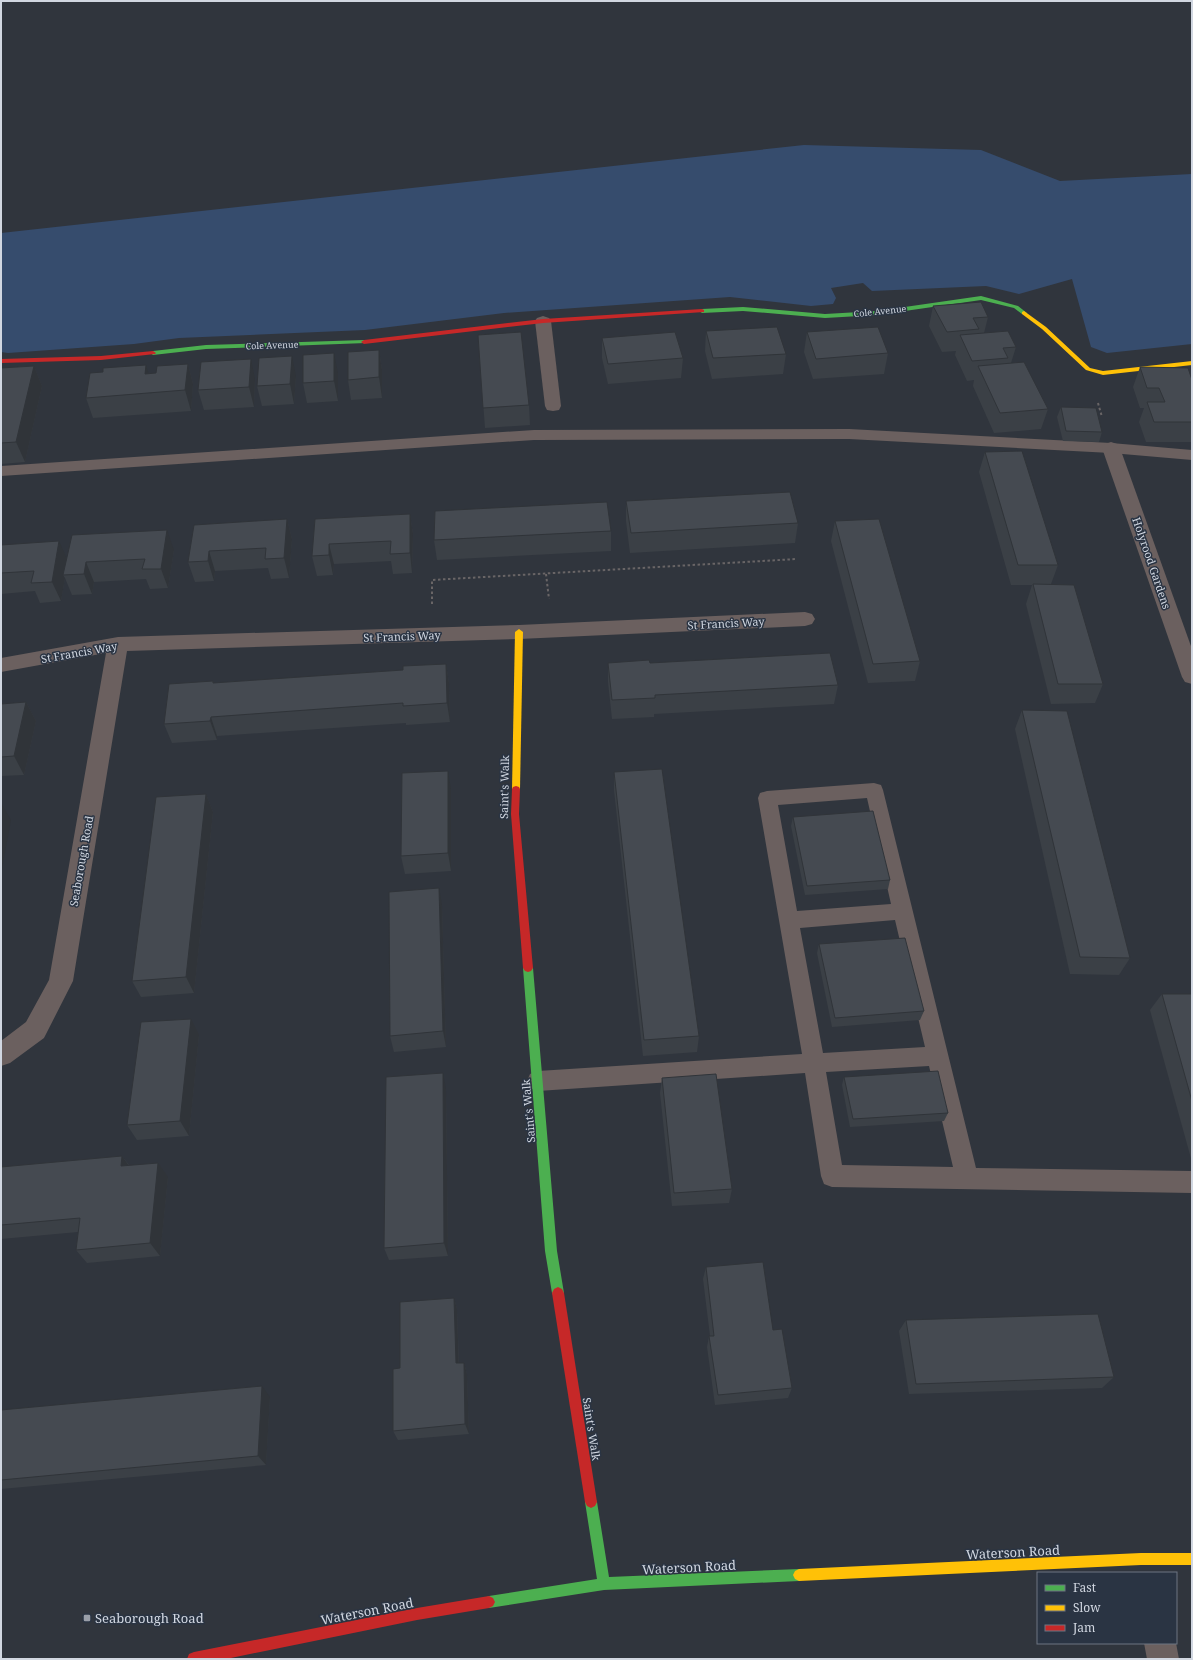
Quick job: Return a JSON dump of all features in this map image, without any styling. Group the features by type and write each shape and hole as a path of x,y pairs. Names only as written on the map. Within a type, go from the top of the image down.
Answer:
{"street":[{"name":"Cole Avenue","path":"1,361 102,358 206,347 367,342 543,321 743,309 826,316 877,313 981,298 1016,307 1044,328 1088,369"},
{"path":"543,321 553,406"},
{"path":"1088,369 1103,373 1192,363"},
{"name":"Holyrood Gardens","path":"1111,448 1192,677"},
{"name":"St Francis Way","path":"1,665 118,644 519,632 805,619"},
{"name":"Saint's Walk","path":"519,632 515,814 551,1251 604,1584"},
{"name":"Seaborough Road","path":"1,1055 35,1030 61,981 118,644"},
{"name":"Waterson Road","path":"194,1659 417,1614 604,1584 1143,1566 1192,1559"},
{"path":"1160,1644 1163,1659"}],"lane":[{"path":"1,471 534,435 849,434 1111,448 1192,455"},
{"path":"967,1178 874,790 767,798 814,1063 832,1176 1192,1182"},
{"path":"788,920 904,911"},
{"path":"538,1081 938,1056"}],"path":[{"path":"1088,369 1111,448"},
{"path":"432,610 432,580 797,559"},
{"path":"546,574 549,602"}],"shaded area":[{"path":"804,145 981,150 1060,181 1192,174 1192,344 1107,353 1091,347 1072,279 1019,294 986,286 872,291 863,283 831,288 836,298 833,304 811,306 730,297 504,313 365,330 179,338 134,344 8,353 1,352 1,233"}],"building":[{"path":"981,302 988,317 973,318 979,329 947,332 933,306"},
{"path":"777,327 786,354 713,358 706,331"},
{"path":"878,327 888,353 816,359 807,332"},
{"path":"1008,331 1016,347 1003,348 1008,358 972,361 960,335"},
{"path":"521,332 529,405 483,408 478,335"},
{"path":"675,332 683,358 608,364 602,338"},
{"path":"379,350 379,377 348,380 348,352"},
{"path":"334,353 334,381 303,383 303,355"},
{"path":"292,356 290,384 257,386 259,358"},
{"path":"251,359 249,387 198,390 201,362"},
{"path":"1024,362 1048,409 1000,413 978,366"},
{"path":"188,364 185,390 86,398 90,373 103,372 103,368 146,365 145,374 156,373 157,366"},
{"path":"34,366 16,442 1,443 1,368"},
{"path":"1140,367 1188,368 1192,380 1192,422 1154,422 1147,402 1165,402 1159,388 1147,388"},
{"path":"1061,407 1096,408 1102,432 1066,431"},
{"path":"1022,451 1058,565 1018,565 985,452"},
{"path":"790,492 798,523 631,533 626,501"},
{"path":"607,502 611,531 434,540 435,511"},
{"path":"410,514 410,553 390,554 391,541 329,544 329,555 312,556 315,519"},
{"path":"287,519 284,558 265,559 266,548 209,551 208,561 188,562 194,525"},
{"path":"879,519 920,661 873,664 835,521"},
{"path":"167,530 161,569 142,569 145,559 86,562 84,574 63,575 72,535"},
{"path":"59,541 52,582 31,583 34,571 1,573 1,545"},
{"path":"1033,584 1074,585 1103,684 1058,684"},
{"path":"830,653 838,685 655,695 655,698 612,700 608,663 649,660 650,663"},
{"path":"446,664 447,703 403,706 403,703 211,717 210,721 164,724 169,684 213,681 213,683 403,670 403,666"},
{"path":"26,702 14,756 1,757 1,704"},
{"path":"1022,710 1067,711 1130,958 1080,957"},
{"path":"662,769 699,1036 644,1040 614,772"},
{"path":"448,771 448,853 401,856 402,773"},
{"path":"206,794 186,977 132,981 156,797"},
{"path":"873,811 890,880 807,886 793,817"},
{"path":"439,888 443,1031 390,1036 389,892"},
{"path":"905,938 924,1011 835,1018 819,944"},
{"path":"1162,994 1192,994 1192,1101"},
{"path":"191,1019 180,1121 127,1125 141,1022"},
{"path":"938,1071 948,1113 853,1119 844,1077"},
{"path":"443,1073 444,1243 384,1248 386,1077"},
{"path":"716,1074 732,1189 674,1193 662,1078"},
{"path":"122,1156 121,1166 158,1163 150,1243 76,1250 80,1218 1,1225 1,1167"},
{"path":"763,1262 773,1330 782,1329 792,1388 718,1395 709,1336 714,1336 706,1267"},
{"path":"454,1298 456,1363 464,1363 465,1424 393,1431 393,1369 400,1368 400,1302"},
{"path":"1098,1314 1114,1377 916,1384 906,1320"},
{"path":"262,1386 258,1456 1,1480 1,1410"}],"traffic: fast":[{"path":"702,311 743,309 825,316 877,313 981,298 1016,307 1024,313"},
{"path":"153,353 206,347 364,342"},
{"path":"528,968 551,1251 558,1293"},
{"path":"591,1502 604,1584"},
{"path":"489,1602 604,1584 799,1575"}],"traffic: slow":[{"path":"1024,313 1044,328 1088,369 1103,373 1192,363"},
{"path":"516,789 519,632"},
{"path":"799,1575 1141,1559 1192,1559"}],"traffic: jam":[{"path":"364,342 543,321 702,311"},
{"path":"1,361 101,358 153,353"},
{"path":"516,789 515,814 528,968"},
{"path":"558,1293 591,1502"},
{"path":"194,1659 417,1614 489,1602"}],"place":[{"name":"Seaborough Road","path":"87,1618"}]}
